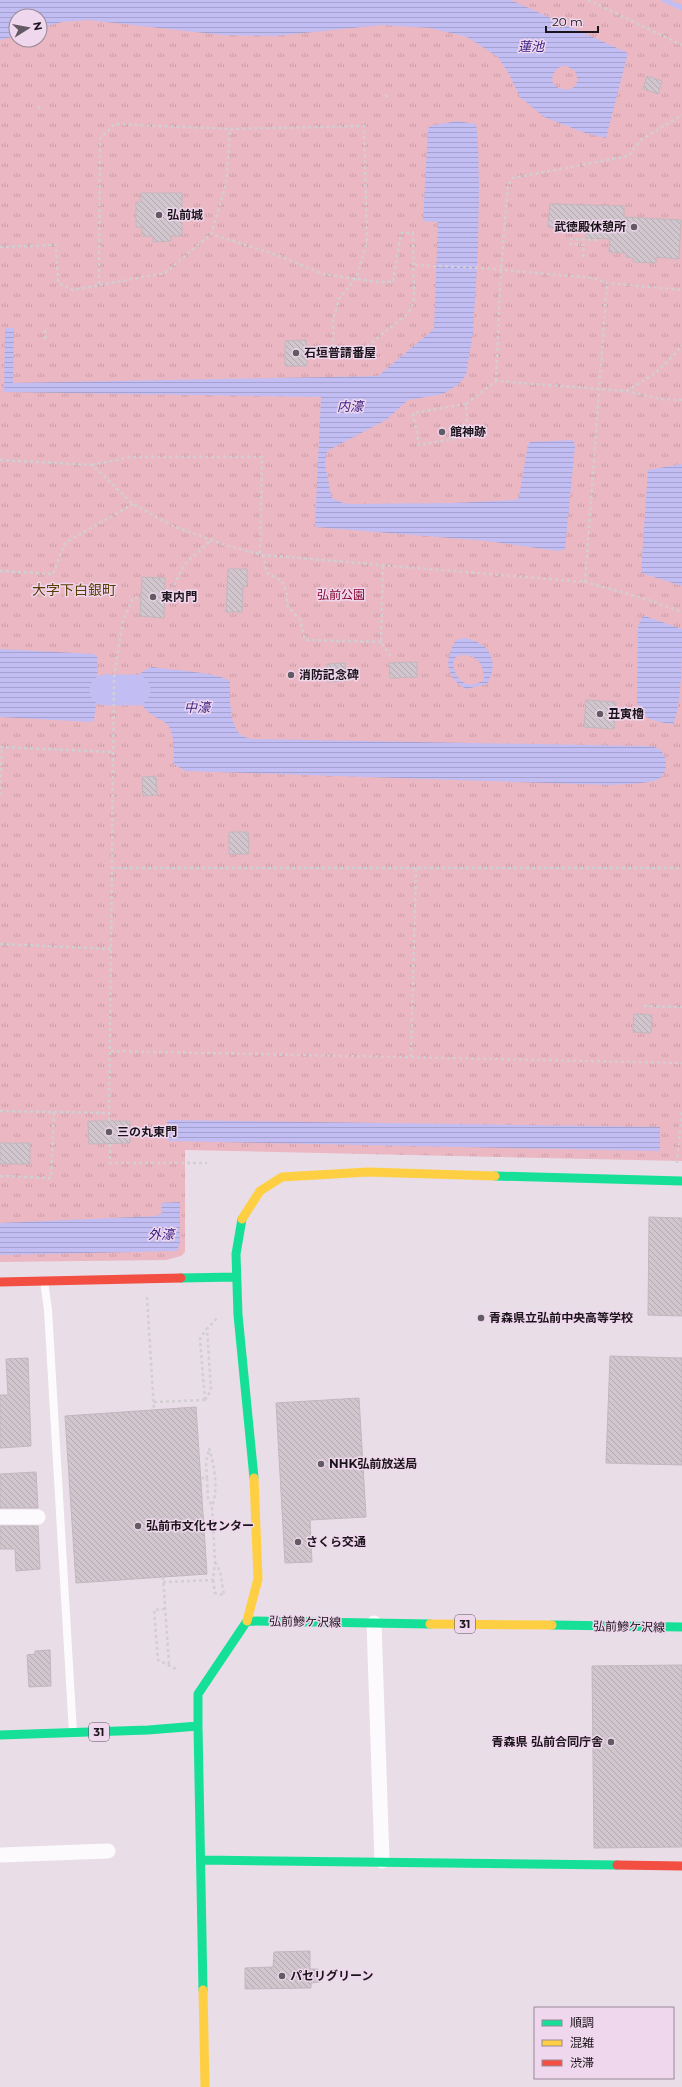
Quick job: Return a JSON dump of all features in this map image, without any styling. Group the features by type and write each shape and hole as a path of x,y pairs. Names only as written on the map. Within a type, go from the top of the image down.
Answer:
{"street":[{"path":"206,2087 198,1694 247,1621 258,1579 256,1494 236,1277 236,1254 240,1221 260,1191 282,1177 368,1172 679,1181"},
{"path":"0,1282 236,1277"},
{"path":"0,1517 38,1517"},
{"name":"弘前鰺ケ沢線","path":"247,1621 682,1627"},
{"path":"374,1623 382,1861"},
{"name":"31","path":"0,1735 73,1734 198,1726"},
{"path":"0,1855 108,1851"},
{"path":"201,1860 382,1861 682,1866"}],"lane":[{"path":"44,1280 48,1310 73,1734"}],"path":[{"path":"588,0 682,45"},
{"path":"496,381 501,269 508,185 514,178 628,156 642,138 682,114"},
{"path":"99,284 100,139 114,124 230,129 364,126 367,242 356,278 339,298 333,320 333,351"},
{"path":"0,247 56,245 58,283 73,290 165,273 212,234 226,184 230,129"},
{"path":"212,234 277,255 323,274 393,282 401,233 413,233 415,265 414,300 406,315 366,347 358,350 309,353"},
{"path":"583,257 584,245 570,244 571,239 600,240"},
{"path":"415,265 501,269 594,278 607,283 682,290"},
{"path":"586,582 607,283"},
{"path":"45,330 45,339"},
{"path":"626,391 648,380 662,368 682,345"},
{"path":"466,404 467,420 458,429 454,439 419,445 413,413 466,404 483,389 496,381 626,391 660,399 682,400"},
{"path":"0,460 92,465 130,457 262,457 261,555 267,573 282,581 286,587 287,605 300,620 305,640 380,642"},
{"path":"92,465 133,504 173,526 210,541 261,555 586,582 643,598 682,612"},
{"path":"0,571 53,574 65,543 133,504"},
{"path":"164,598 168,598 184,565 210,541"},
{"path":"383,566 380,642 391,658"},
{"path":"109,1121 111,1050 114,677 123,620 133,598 141,597"},
{"path":"0,795 1,747 113,752"},
{"path":"112,868 416,866 682,868"},
{"path":"410,1057 416,866"},
{"path":"0,944 111,949"},
{"path":"644,1006 682,1007"},
{"path":"111,1050 682,1063"},
{"path":"679,1181 682,1110"},
{"path":"0,1111 110,1113"},
{"path":"0,1176 50,1178 54,1112"},
{"path":"110,1144 110,1163 207,1163"},
{"path":"147,1292 154,1410"},
{"path":"205,1400 200,1339 218,1317"},
{"path":"205,1400 211,1390 207,1329"},
{"path":"202,1364 209,1364"},
{"path":"154,1402 205,1400"},
{"path":"212,1506 216,1498 213,1462 209,1448 206,1462 208,1498 212,1506 216,1562 213,1580 215,1593 224,1595 220,1572 216,1562"},
{"path":"201,1478 207,1478"},
{"path":"163,1577 169,1664"},
{"path":"163,1582 213,1580"},
{"path":"165,1609 154,1610 158,1660 169,1664 178,1670"}],"green space":[{"name":"弘前公園","path":"0,0 682,0 682,1161 185,1150 185,1252 181,1256 166,1260 0,1262"}],"water":[{"name":"蓮池","path":"0,0 511,0 628,53 606,138 585,133 544,117 520,97 509,74 498,57 467,37 430,28 382,25 274,36 222,35 88,20 62,22 48,26 48,8 8,8 8,38 0,40","holes":["565,65 575,71 577,80 575,86 569,89 563,89 557,87 553,82 553,76 558,68"]},
{"name":"内濠","path":"457,121 476,124 478,142 478,250 473,333 466,375 459,384 443,394 408,400 386,420 327,451 325,464 331,495 332,498 343,503 352,504 453,503 516,500 519,497 528,444 530,442 573,440 575,446 565,549 558,551 487,541 315,527 321,397 4,392 5,328 14,328 13,383 378,376 434,329 438,222 423,221 428,129 430,126"},
{"path":"682,464 682,586 641,573 648,470"},
{"path":"645,616 682,629 680,692 676,716 673,724 652,720 642,714 637,706 638,626 642,617"},
{"path":"465,638 474,640 481,644 490,654 493,668 487,684 466,689 459,685 450,674 448,661 452,647 456,640","holes":["467,655 472,656 479,662 483,670 484,680 478,683 467,684 459,679 453,662 456,657"]},
{"path":"0,649 94,654 97,657 98,685 105,685 105,700 96,705 94,720 91,722 0,717"},
{"name":"中濠","path":"153,667 217,676 230,682 231,708 235,727 241,735 252,739 648,746 655,747 664,754 666,764 664,774 657,780 641,783 610,785 185,771 174,764 173,740 168,725 146,710 139,701 135,691 136,680 139,675 147,669"},
{"path":"167,1120 660,1127 660,1151 168,1141"},
{"name":"外濠","path":"180,1202 180,1243 177,1251 0,1255 0,1223 157,1216 162,1213 161,1203"}],"building":[{"path":"647,76 662,81 658,94 643,89"},
{"name":"弘前城","path":"141,193 182,193 182,236 171,236 171,241 153,242 153,236 142,236 142,227 136,227 136,202 141,202"},
{"name":"武徳殿休憩所","path":"550,204 624,206 624,217 681,220 679,259 656,257 656,263 634,262 633,258 626,257 626,253 609,252 610,239 586,238 586,229 548,227"},
{"name":"石垣普請番屋","path":"306,340 307,366 285,366 285,341"},
{"path":"228,569 247,569 247,586 243,586 242,612 226,612"},
{"name":"東内門","path":"142,577 165,578 164,618 140,616"},
{"path":"417,662 417,677 390,678 389,663"},
{"path":"345,663 346,681 328,682 327,664"},
{"name":"丑寅櫓","path":"586,700 616,702 614,729 584,727"},
{"path":"156,776 157,795 143,796 142,777"},
{"path":"229,832 248,832 249,854 229,854"},
{"path":"634,1014 652,1015 651,1033 633,1032"},
{"name":"三の丸東門","path":"88,1121 130,1121 130,1143 89,1144"},
{"path":"0,1143 30,1143 30,1164 0,1164"},
{"path":"649,1217 682,1218 682,1316 648,1315"},
{"path":"610,1356 682,1358 682,1465 606,1463"},
{"path":"28,1358 31,1446 0,1448 0,1395 8,1395 6,1359"},
{"name":"NHK弘前放送局","path":"359,1398 366,1517 310,1520 312,1562 285,1563 276,1403"},
{"name":"弘前市文化センター","path":"196,1407 207,1574 76,1583 65,1416"},
{"path":"36,1472 38,1508 0,1508 0,1474"},
{"path":"0,1526 38,1526 40,1569 16,1571 15,1549 0,1549"},
{"path":"50,1650 51,1686 29,1687 27,1655 35,1654 35,1651"},
{"name":"青森県 弘前合同庁舎","path":"682,1665 682,1847 594,1848 592,1666"},
{"name":"パセリグリーン","path":"310,1951 310,1969 318,1969 319,1982 311,1983 311,1988 245,1989 245,1968 273,1967 274,1952"}],"waterway":[{"path":"664,0 682,8"},
{"path":"105,690 135,690"}],"traffic: fast":[{"path":"495,1176 682,1181"},
{"path":"242,1219 236,1254 238,1315 254,1478"},
{"path":"181,1278 236,1277"},
{"path":"0,1735 148,1730 198,1726 198,1694 247,1621 430,1624"},
{"path":"552,1625 682,1627"},
{"path":"198,1726 203,1990"},
{"path":"201,1860 617,1865"}],"traffic: slow":[{"path":"242,1219 260,1191 282,1177 368,1172 495,1176"},
{"path":"247,1621 258,1579 254,1478"},
{"path":"430,1624 552,1625"},
{"path":"203,1990 205,2087"}],"traffic: jam":[{"path":"0,1282 181,1278"},
{"path":"617,1865 682,1866"}],"place":[{"name":"弘前城","path":"159,215"},
{"name":"武徳殿休憩所","path":"634,227"},
{"name":"石垣普請番屋","path":"296,353"},
{"name":"館神跡","path":"442,432"},
{"name":"東内門","path":"153,597"},
{"name":"消防記念碑","path":"291,675"},
{"name":"丑寅櫓","path":"600,714"},
{"name":"三の丸東門","path":"109,1132"},
{"name":"青森県立弘前中央高等学校","path":"481,1318"},
{"name":"NHK弘前放送局","path":"321,1464"},
{"name":"弘前市文化センター","path":"138,1526"},
{"name":"さくら交通","path":"298,1542"},
{"name":"青森県 弘前合同庁舎","path":"611,1742"},
{"name":"パセリグリーン","path":"282,1976"}],"district":[{"name":"大字下白銀町","path":"74,590"}]}
